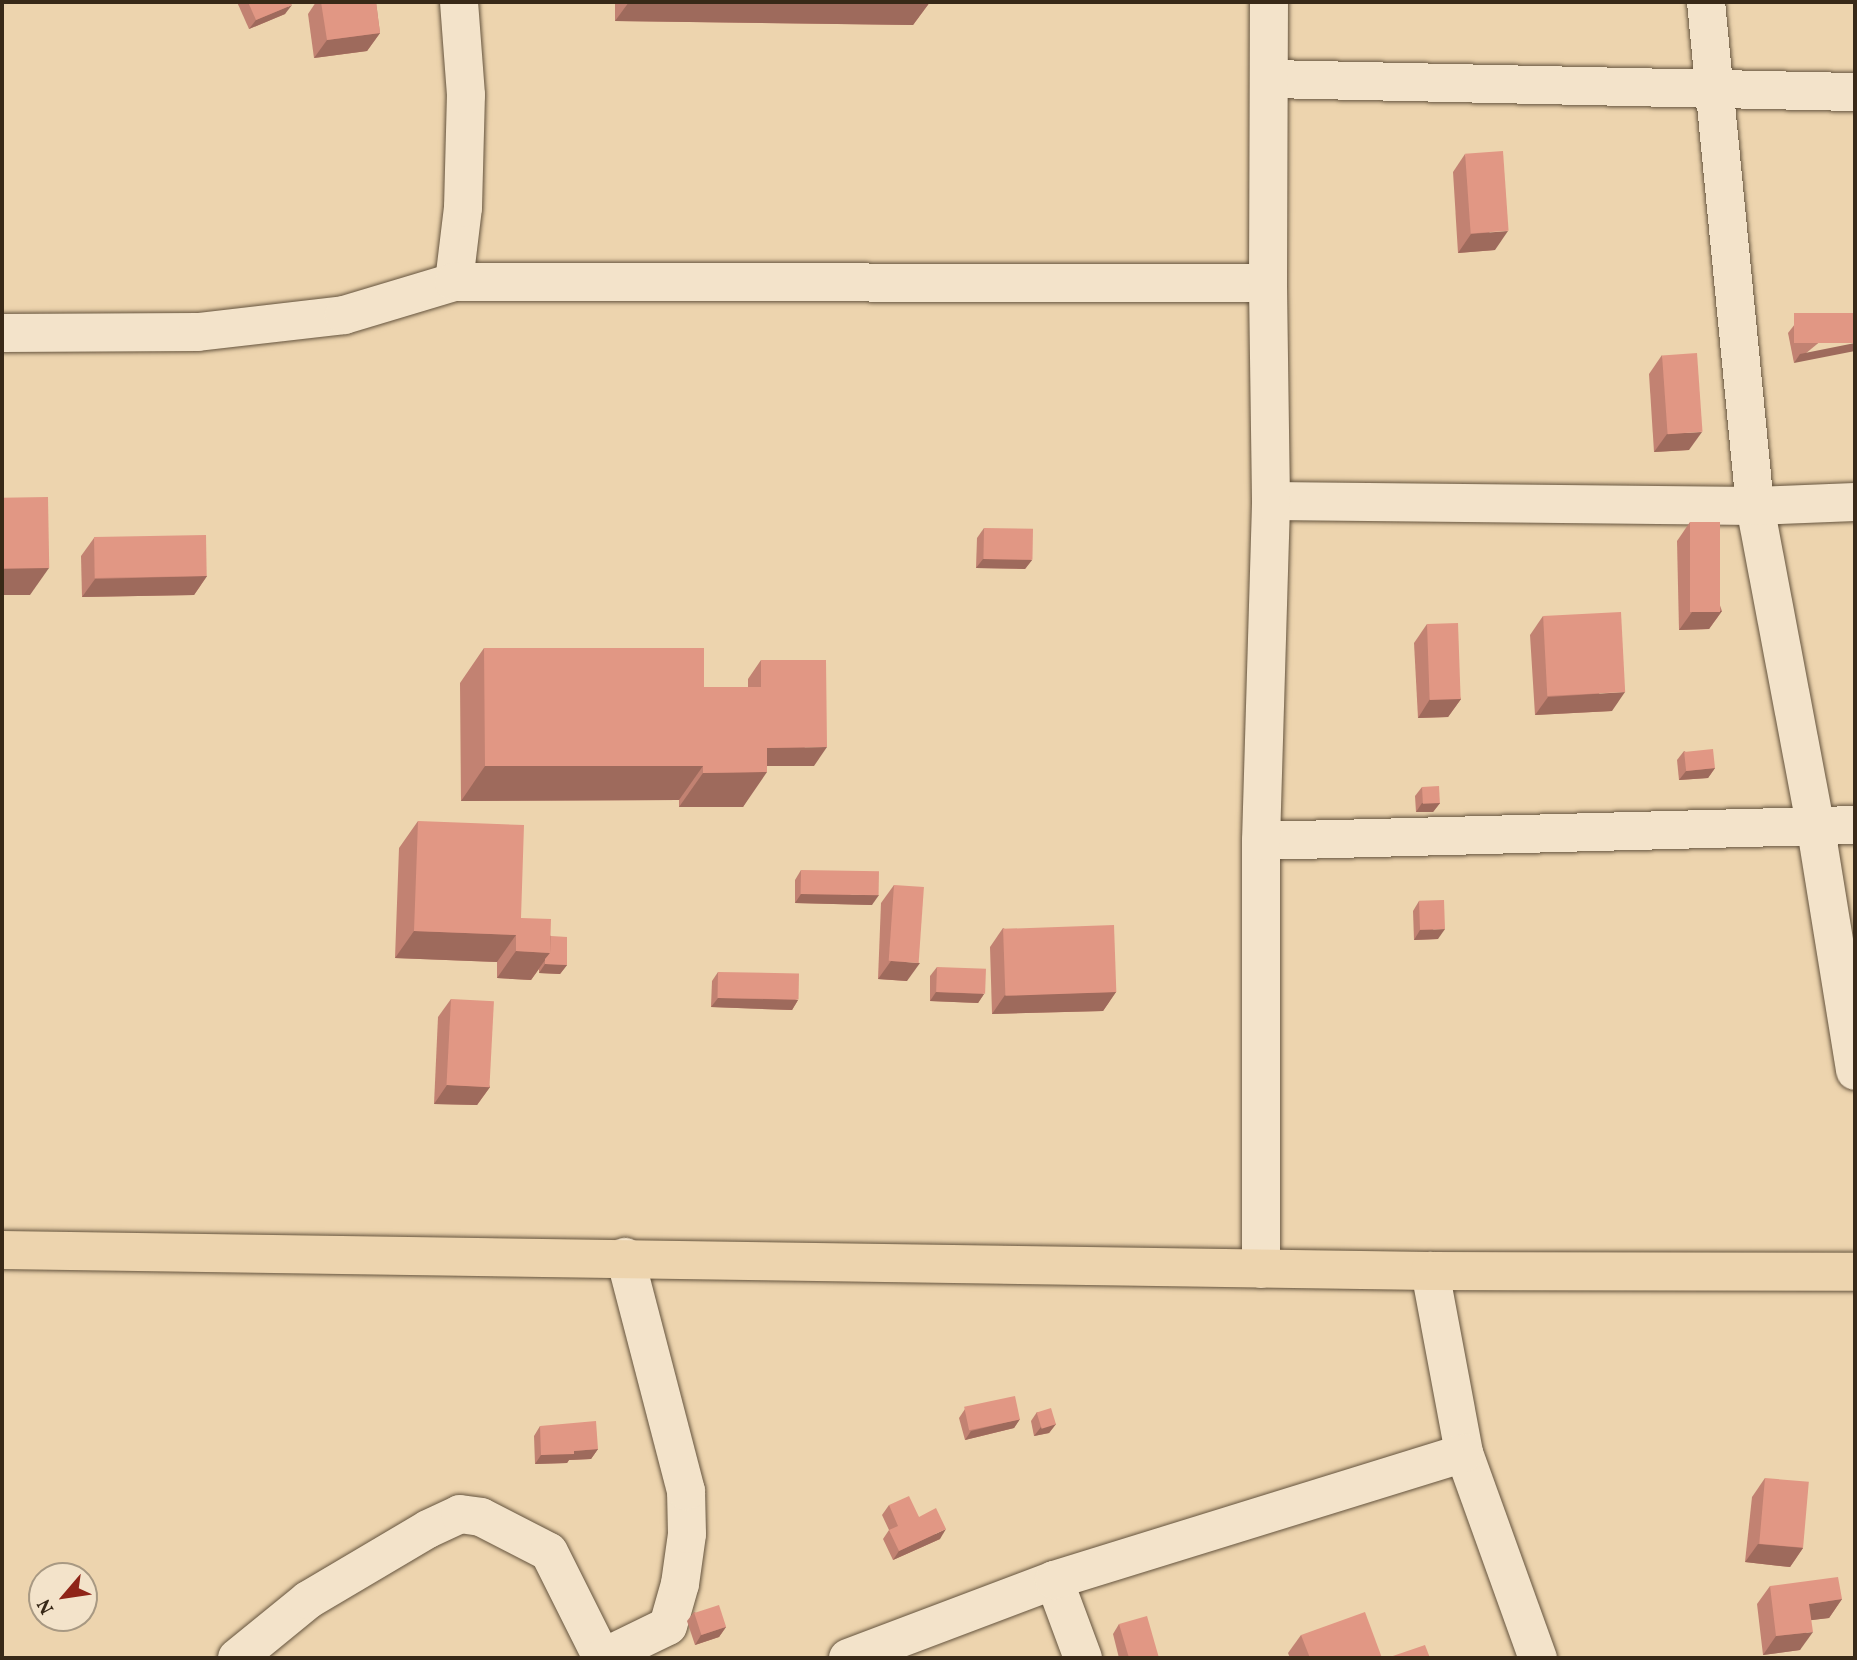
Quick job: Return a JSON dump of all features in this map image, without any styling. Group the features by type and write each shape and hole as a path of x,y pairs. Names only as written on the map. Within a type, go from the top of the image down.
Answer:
{"main road":[{"path":"2,1250 625,1257 1261,1269 1855,1272"}],"street":[{"path":"454,282 463,208 466,95 458,2"},
{"path":"1261,1269 1261,841 1271,501 1268,283 1271,79 1269,2"},
{"path":"1706,2 1755,506 1816,829 1855,1071"},
{"path":"1271,79 1855,92"},
{"path":"2,334 198,332 344,315 454,282 1268,283"},
{"path":"1271,501 1755,506 1855,502"},
{"path":"1261,841 1816,829 1855,825"},
{"path":"237,1658 307,1600 428,1529 460,1514 481,1517 549,1552 602,1658 668,1626 680,1584 687,1534 686,1491 625,1257"},
{"path":"1430,1271 1464,1453 1538,1658"},
{"path":"848,1658 1054,1580 1464,1453"},
{"path":"1054,1580 1083,1658"}],"building":[{"path":"248,2 290,2 292,5 256,20"},
{"path":"321,2 376,2 380,33 327,40"},
{"path":"1503,151 1509,231 1471,233 1465,154"},
{"path":"1794,313 1855,313 1855,343 1794,343"},
{"path":"1697,353 1703,432 1668,434 1662,355"},
{"path":"48,497 49,568 3,569 2,498"},
{"path":"1690,522 1720,522 1720,612 1690,612"},
{"path":"984,528 1033,529 1032,560 983,559"},
{"path":"206,535 207,576 95,578 94,537"},
{"path":"1621,612 1625,692 1547,696 1543,616"},
{"path":"1458,623 1461,699 1430,700 1427,624"},
{"path":"484,648 704,648 704,687 767,687 767,772 703,773 703,766 485,766"},
{"path":"761,660 826,660 827,747 767,748 767,687 761,687"},
{"path":"1713,749 1715,768 1686,771 1684,752"},
{"path":"1439,786 1440,803 1423,804 1422,787"},
{"path":"418,821 524,825 521,918 551,919 550,953 516,951 516,935 414,931"},
{"path":"801,870 879,871 879,895 801,894"},
{"path":"894,885 924,887 919,963 889,961"},
{"path":"1444,900 1445,929 1420,930 1419,901"},
{"path":"1114,925 1116,992 1005,996 1003,929"},
{"path":"551,936 567,937 567,965 545,964 550,953"},
{"path":"937,967 986,969 985,994 936,992"},
{"path":"718,972 799,973 799,999 718,998"},
{"path":"451,999 494,1001 489,1087 446,1085"},
{"path":"1015,1396 1020,1419 969,1430 964,1407"},
{"path":"1051,1408 1056,1424 1042,1429 1037,1412"},
{"path":"596,1421 598,1449 574,1451 574,1454 541,1455 540,1426"},
{"path":"1765,1478 1809,1482 1803,1548 1759,1544"},
{"path":"909,1496 919,1517 936,1508 946,1529 899,1551 889,1530 898,1526 889,1505"},
{"path":"1838,1577 1842,1599 1809,1604 1813,1632 1776,1636 1770,1586"},
{"path":"719,1605 726,1627 701,1635 694,1613"},
{"path":"1365,1612 1382,1658 1310,1658 1301,1635"},
{"path":"1147,1616 1159,1658 1129,1658 1119,1624"},
{"path":"1425,1645 1430,1658 1387,1658"}]}
